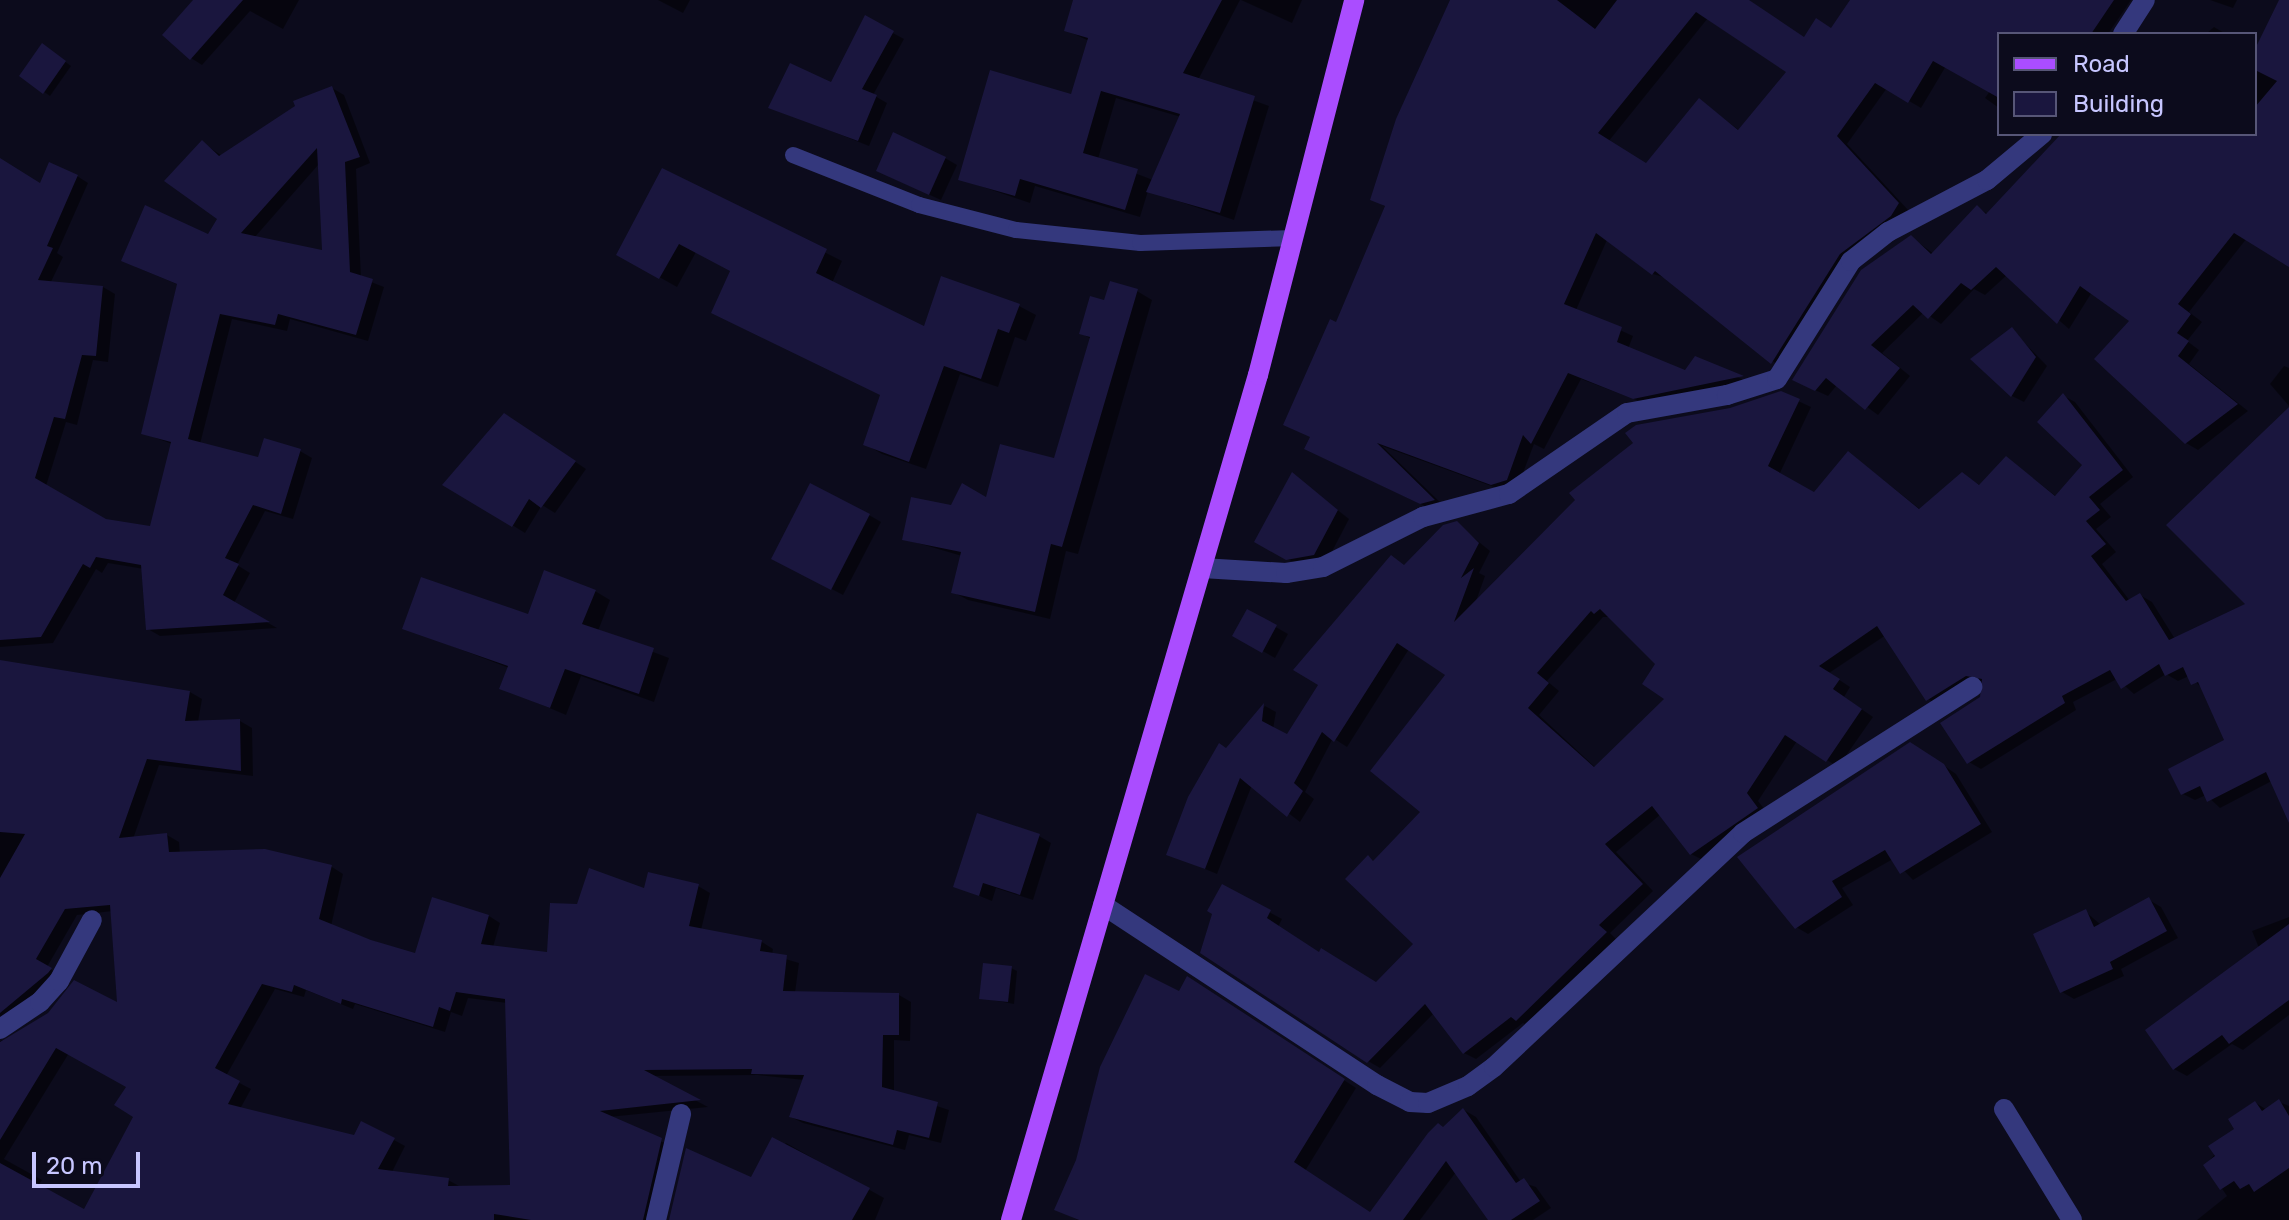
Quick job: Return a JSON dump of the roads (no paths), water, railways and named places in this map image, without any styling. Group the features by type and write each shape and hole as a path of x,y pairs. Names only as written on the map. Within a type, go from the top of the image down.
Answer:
{"main road":[{"path":"1011,1220 1202,568 1294,238 1354,0"}],"street":[{"path":"2124,32 2145,0"},
{"path":"1202,568 1286,573 1323,567 1423,517 1509,494 1627,413 1727,395 1777,379 1851,261 1888,232 1987,180 2040,136"},
{"path":"1103,905 1377,1085 1410,1102 1428,1103 1468,1086 1494,1067 1743,833 1972,687"},
{"path":"0,1029 40,1002 59,981 92,920"},
{"path":"2004,1109 2072,1220"},
{"path":"656,1220 681,1114"}],"lane":[{"path":"793,155 919,205 1016,230 1140,243 1294,238"}]}
